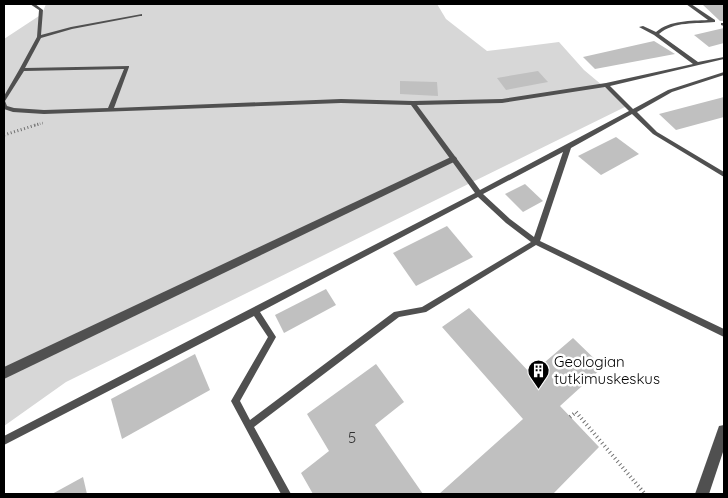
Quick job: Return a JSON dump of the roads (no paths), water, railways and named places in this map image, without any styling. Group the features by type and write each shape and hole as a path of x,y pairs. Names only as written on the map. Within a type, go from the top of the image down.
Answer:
{"street":[{"path":"4,373 453,160"},
{"path":"702,494 724,431"}],"lane":[{"path":"32,4 41,10 38,37 4,101 5,107 13,110 44,112 341,101 414,103 502,101 606,85 724,58"},
{"path":"656,34 659,30 672,25 713,21 688,4"},
{"path":"38,37 72,28 140,15"},
{"path":"641,27 656,34 677,51 698,64"},
{"path":"22,70 126,67 110,110"},
{"path":"4,441 255,312 670,92 724,73"},
{"path":"606,85 632,112 666,141 724,175"},
{"path":"414,103 478,193 508,222 536,242 724,333"},
{"path":"249,426 398,314 423,310 536,242 568,147"},
{"path":"255,312 272,337 235,401 286,494"}],"place":[{"name":"Geologian tutkimuskeskus","path":"538,390"}]}
